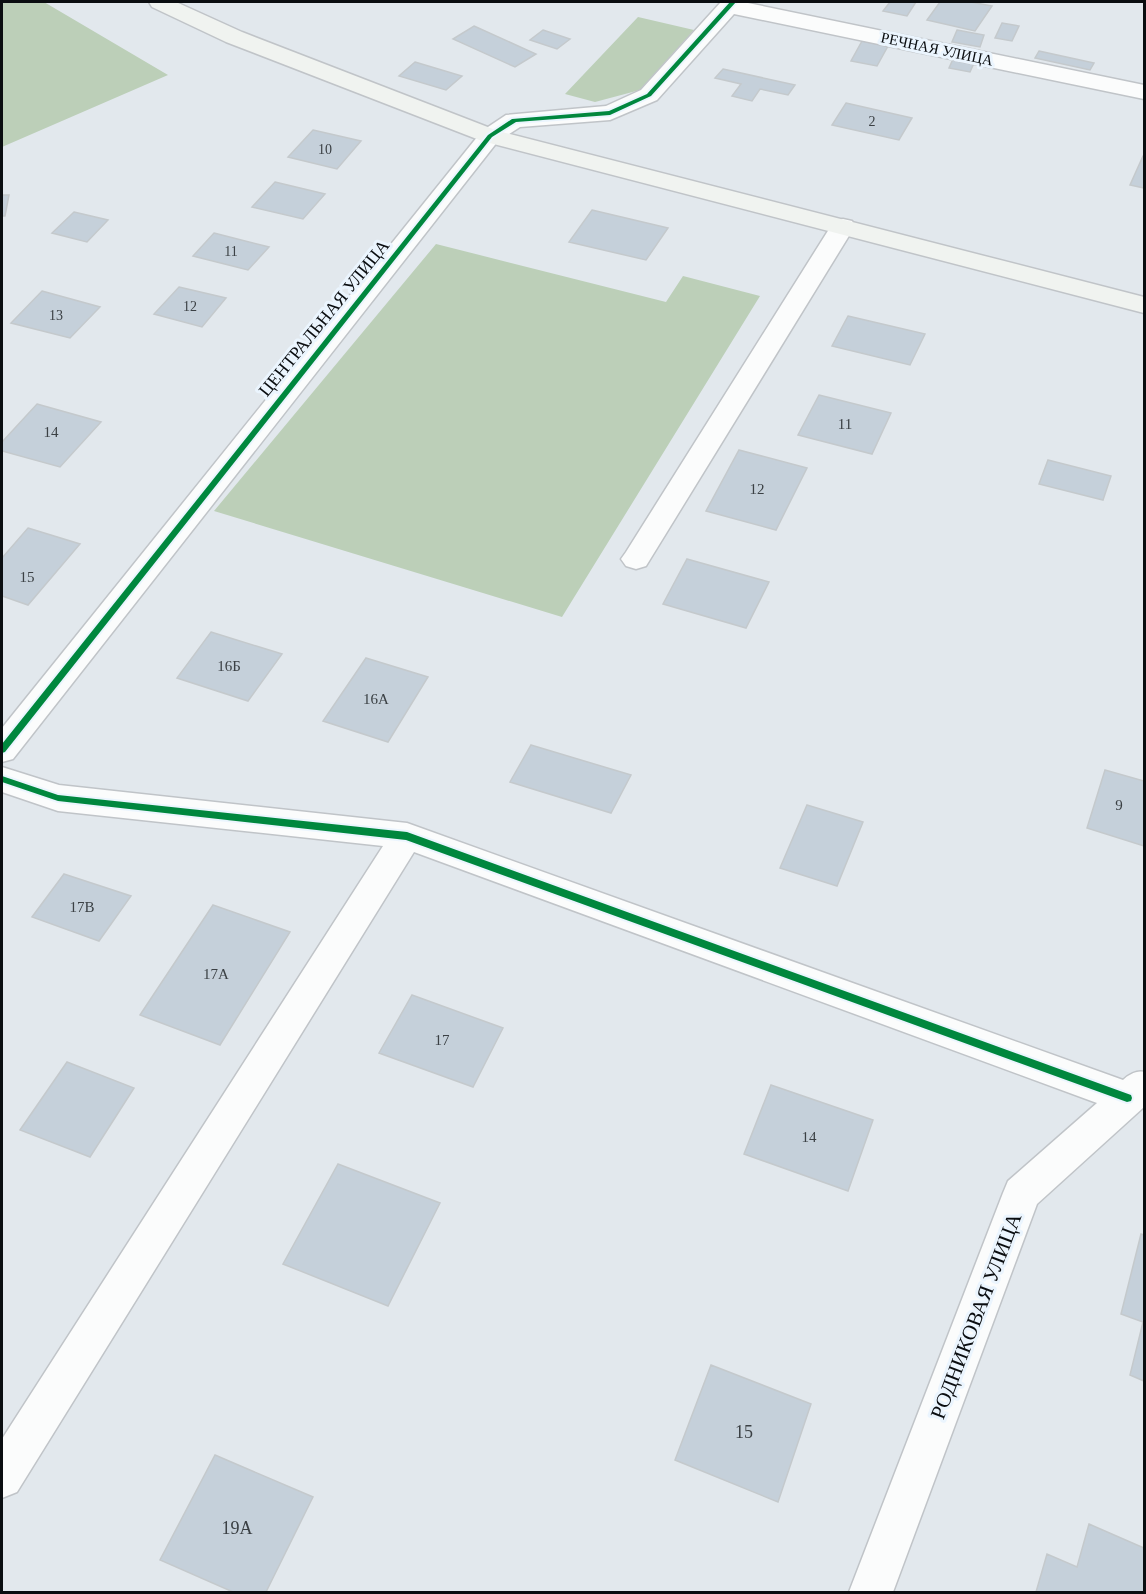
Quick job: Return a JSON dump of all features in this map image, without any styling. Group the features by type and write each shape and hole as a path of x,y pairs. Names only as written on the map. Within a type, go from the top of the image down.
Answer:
{"main road":[{"path":"160,2 234,37 490,136 1144,305"}],"street":[{"name":"ЦЕНТРАЛЬНАЯ УЛИЦА","path":"2,750 490,136 514,120 610,113 649,95 731,4"},
{"name":"РЕЧНАЯ УЛИЦА","path":"731,4 1144,92"},
{"path":"636,559 843,226"},
{"path":"2,779 58,798 407,836 1136,1091"},
{"path":"2,1477 407,836"},
{"name":"РОДНИКОВАЯ УЛИЦА","path":"871,1593 1022,1193 1136,1091"}],"green space":[{"path":"2,2 44,2 168,75 2,147"},
{"path":"638,17 694,30 640,90 595,102 565,94"},
{"path":"436,244 666,302 683,276 760,296 562,617 214,511"}],"building":[{"path":"890,2 916,2 907,16 883,11"},
{"path":"940,2 971,2 992,6 975,31 927,20"},
{"path":"1002,23 1019,26 1012,41 995,38"},
{"path":"474,26 536,54 515,67 453,39"},
{"path":"543,30 570,39 557,49 530,40"},
{"path":"957,30 984,35 980,47 952,42"},
{"path":"862,41 888,46 877,66 851,61"},
{"path":"1039,51 1094,63 1090,70 1035,58"},
{"path":"953,59 974,63 970,72 949,68"},
{"path":"415,62 462,76 446,90 399,76"},
{"path":"723,69 795,85 788,95 760,89 752,101 732,96 741,84 715,78"},
{"path":"846,103 912,118 899,140 832,125"},
{"path":"313,130 361,141 337,169 288,157"},
{"path":"1144,156 1144,188 1130,185"},
{"path":"275,182 325,194 303,219 252,207"},
{"path":"2,195 9,195 5,216 2,216"},
{"path":"592,210 668,228 646,260 569,242"},
{"path":"74,212 108,220 87,242 52,233"},
{"path":"214,233 269,247 248,270 193,256"},
{"path":"179,287 226,298 202,327 154,314"},
{"path":"42,291 100,307 70,338 11,323"},
{"path":"848,316 925,334 910,365 832,346"},
{"path":"819,395 891,413 872,454 798,435"},
{"path":"37,404 101,422 60,467 2,451 2,442"},
{"path":"739,450 807,468 776,530 706,511"},
{"path":"1048,460 1111,476 1103,500 1039,484"},
{"path":"28,528 80,544 28,605 2,596 2,558"},
{"path":"687,559 769,582 746,628 663,604"},
{"path":"211,632 282,654 248,701 177,678"},
{"path":"366,658 428,677 388,742 323,721"},
{"path":"531,745 631,775 611,813 510,782"},
{"path":"1105,770 1144,781 1144,846 1087,828"},
{"path":"807,805 863,822 837,886 780,868"},
{"path":"64,874 131,896 99,941 32,917"},
{"path":"213,905 290,932 220,1045 140,1015"},
{"path":"412,995 503,1028 473,1087 379,1053"},
{"path":"67,1062 134,1088 90,1157 20,1130"},
{"path":"771,1085 873,1120 848,1191 744,1154"},
{"path":"338,1164 440,1203 388,1306 283,1264"},
{"path":"1141,1234 1144,1235 1144,1381 1130,1375 1143,1322 1121,1314"},
{"path":"711,1365 811,1404 778,1502 675,1460"},
{"path":"215,1455 313,1497 266,1592 233,1592 160,1560"},
{"path":"1089,1524 1144,1548 1144,1592 1036,1592 1047,1554 1077,1567"}],"cycle path":[{"path":"2,750 490,136 514,120 610,113 649,95 733,2"},
{"path":"2,779 58,798 407,836 1127,1098"}]}
